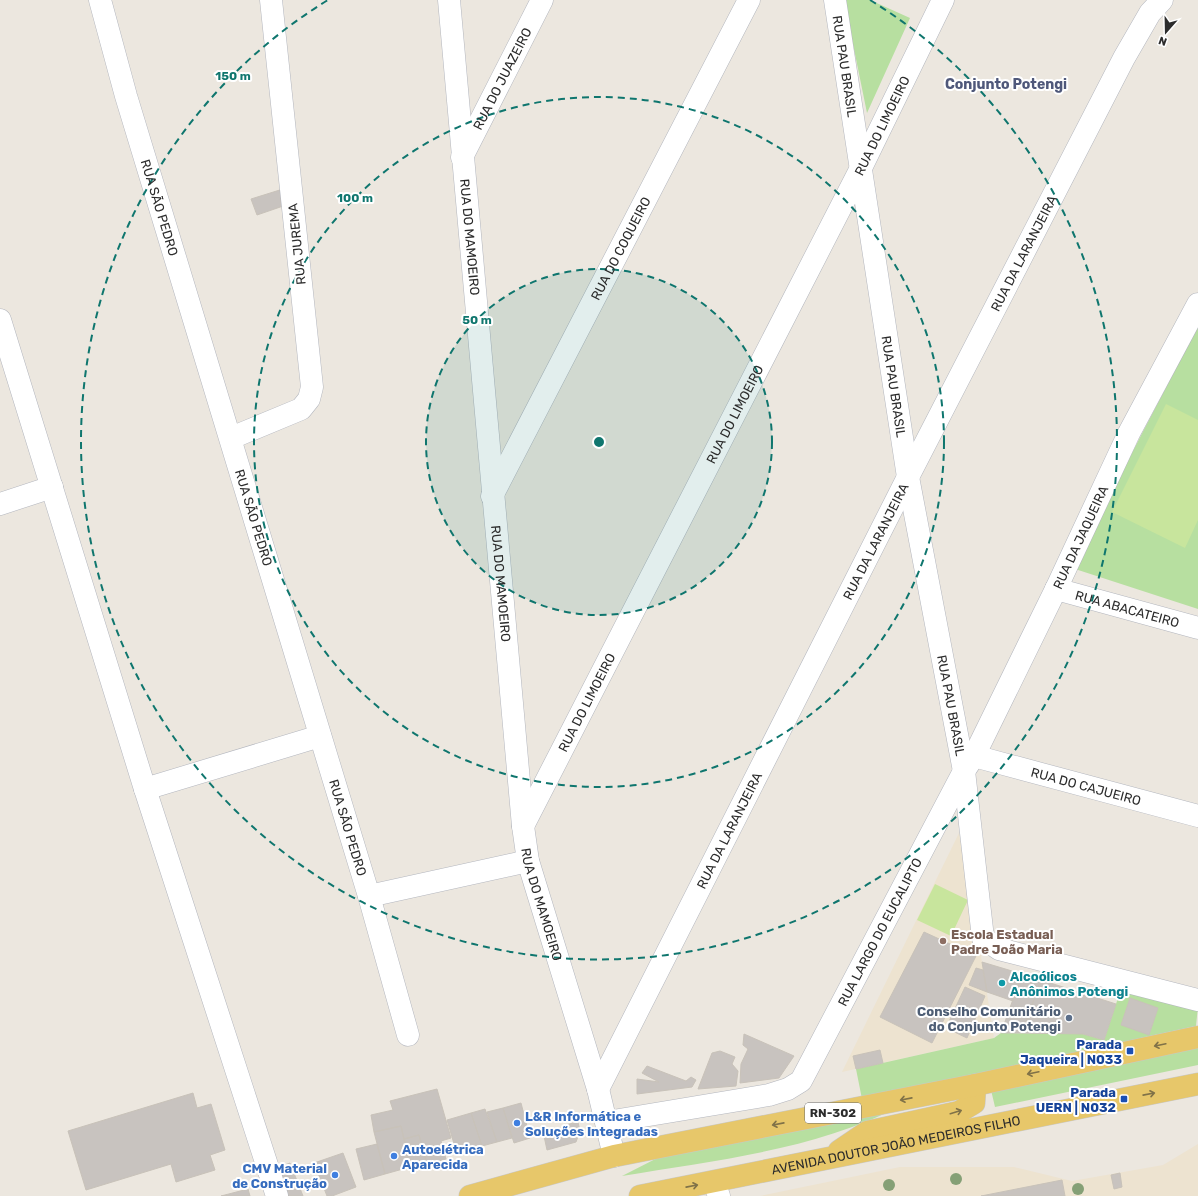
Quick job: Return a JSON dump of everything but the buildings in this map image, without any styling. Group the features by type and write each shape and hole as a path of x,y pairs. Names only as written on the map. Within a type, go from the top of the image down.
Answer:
{"main road":[{"name":"RN-302","path":"470,1196 614,1156 975,1085 1198,1037"},
{"name":"AVENIDA DOUTOR JOÃO MEDEIROS FILHO","path":"640,1196 717,1189 829,1158 1198,1084"},
{"path":"829,1158 867,1132 959,1112 974,1103 975,1085"},
{"path":"525,1196 628,1166 669,1144"}],"street":[{"name":"RUA SÃO PEDRO","path":"100,0 126,96 369,896 408,1035"},
{"name":"RUA JUREMA","path":"231,438 301,409 309,399 312,387 271,0"},
{"name":"RUA DO MAMOEIRO","path":"448,0 492,496 523,826 528,861 598,1089 614,1156"},
{"name":"RUA DO JUAZEIRO","path":"462,157 542,0"},
{"name":"RUA DO COQUEIRO","path":"492,496 749,0"},
{"name":"RUA PAU BRASIL","path":"835,0 908,477 969,764"},
{"name":"RUA DO LIMOEIRO","path":"523,826 861,168 944,0"},
{"name":"RUA DA LARANJEIRA","path":"598,1089 908,477 1124,58 1150,13 1162,0"},
{"name":"RUA DA JAQUEIRA","path":"969,764 1056,589 1128,433 1198,304"},
{"path":"0,320 145,789 277,1196"},
{"path":"0,504 52,487"},
{"name":"RUA ABACATEIRO","path":"1056,589 1198,628"},
{"path":"145,789 320,736"},
{"path":"969,764 983,938 1000,949 1198,1000"},
{"name":"RUA DO CAJUEIRO","path":"969,764 1198,816"},
{"name":"RUA LARGO DO EUCALIPTO","path":"607,1122 770,1095 788,1090 801,1081 969,764"},
{"path":"369,896 528,861"}],"shaded area":[{"name":"Escola Estadual Padre João Maria","path":"959,833 994,1038 842,1072"},
{"path":"1198,1144 1198,1196 760,1196 900,1167 1014,1167 1072,1181 1163,1165"}],"green space":[{"path":"844,0 870,0 910,18 867,113"},
{"path":"1198,326 1198,609 1072,568"},
{"path":"1166,404 1198,420 1198,520 1185,548 1112,512"},
{"path":"935,884 968,900 951,936 917,920"},
{"path":"1122,986 1198,1006 1196,1026 862,1099 856,1069 994,1038 1001,1033 1083,1034 1104,1040"},
{"path":"1198,1047 1198,1065 995,1107 991,1090"},
{"path":"902,1105 836,1133 801,1143 729,1158 622,1176 675,1149"}],"place":[{"name":"Escola Estadual Padre João Maria","path":"943,941"},
{"name":"Alcoólicos Anônimos Potengi","path":"1002,983"},
{"name":"Conselho Comunitário do Conjunto Potengi","path":"1069,1018"},
{"name":"Parada Jaqueira | N033","path":"1130,1051"},
{"name":"Parada UERN | N032","path":"1124,1099"},
{"name":"L&R Informática e Soluções Integradas","path":"517,1123"},
{"name":"Autoelétrica Aparecida","path":"394,1156"},
{"name":"CMV Material de Construção","path":"335,1175"}],"district":[{"name":"Conjunto Potengi","path":"1006,84"}]}
